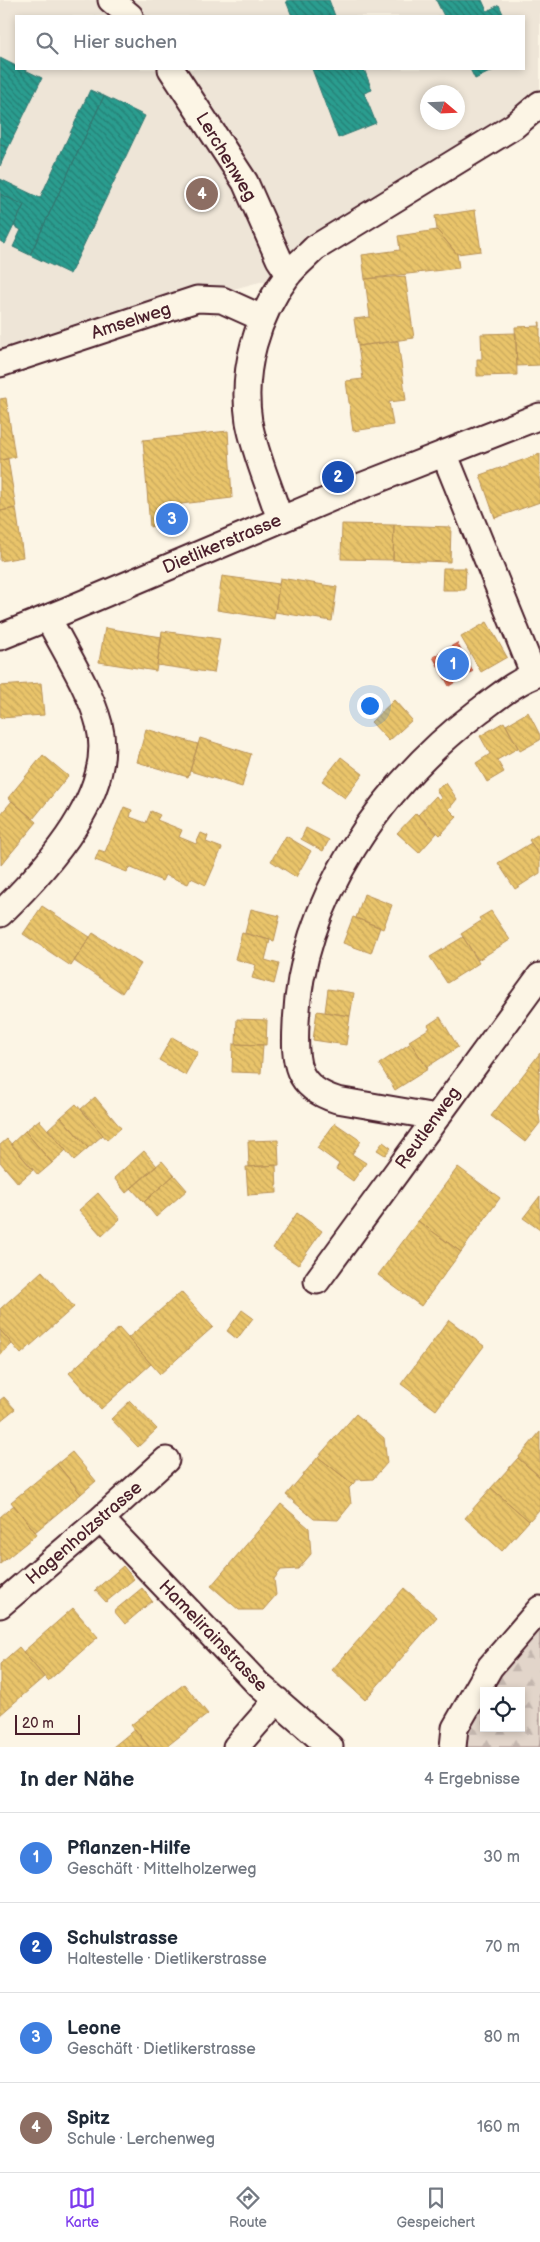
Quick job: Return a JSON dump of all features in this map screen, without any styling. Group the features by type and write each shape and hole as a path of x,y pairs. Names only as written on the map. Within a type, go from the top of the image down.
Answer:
{"street":[{"path":"111,0 129,15"},
{"name":"Lerchenweg","path":"172,70 245,182 279,259 289,274"},
{"path":"280,520 256,450 249,422 247,399 248,373 252,348 262,318 274,296 289,274 315,248 514,126 540,104"},
{"name":"Amselweg","path":"0,364 197,299 222,300 262,318"},
{"name":"Dietlikerstrasse","path":"0,636 48,618 444,453 540,416"},
{"path":"436,1117 321,1096 310,1088 297,1065 295,1047 296,1013 304,964 316,921 339,871 383,807 453,731 505,692 537,674 444,453"},
{"path":"0,914 55,853 94,793 100,775 103,742 99,724 92,705 48,618"},
{"name":"Reutlenweg","path":"317,1282 540,976"},
{"name":"Hagenholzstrasse","path":"0,1605 101,1519 166,1460"},
{"name":"Hamelirainstrasse","path":"101,1519 259,1685 330,1747"},
{"path":"452,1747 455,1728 490,1666 540,1609"},
{"path":"236,1747 277,1700"}],"shaded area":[{"path":"0,0 540,0 540,104 289,274 197,299 0,364"}],"green space":[{"path":"540,1609 540,1747 453,1747 455,1728 490,1667"}],"building: Wohnen":[{"path":"475,210 481,251 457,254 437,230 435,216"},
{"path":"437,230 457,254 459,268 365,279 362,255 400,250 398,236"},
{"path":"405,276 414,338 358,346 354,319 370,317 365,279"},
{"path":"540,326 540,365 517,366 515,327"},
{"path":"516,333 517,375 477,376 477,359 482,359 481,334"},
{"path":"398,341 406,400 389,402 393,425 353,431 346,381 363,379 358,346"},
{"path":"6,398 15,457 0,460 0,399"},
{"path":"228,431 232,498 181,504 183,516 150,527 143,440"},
{"path":"540,454 540,502 495,518 480,475"},
{"path":"8,459 16,508 0,511 0,460"},
{"path":"16,508 23,557 0,561 0,511"},
{"path":"342,524 394,525 393,560 341,559"},
{"path":"394,525 451,527 450,562 393,560"},
{"path":"443,568 466,568 465,590 442,590"},
{"path":"222,576 279,584 274,619 217,610"},
{"path":"280,578 337,587 332,621 275,612"},
{"path":"487,622 507,657 481,672 461,637"},
{"path":"105,628 162,637 156,671 99,662"},
{"path":"162,631 220,639 214,673 157,665"},
{"path":"41,683 44,715 0,718 0,686"},
{"path":"394,700 412,720 389,741 371,722"},
{"path":"528,712 540,735 540,740 520,751 506,725"},
{"path":"504,722 518,748 497,760 504,772 487,782 476,763 490,754 480,736"},
{"path":"146,729 198,744 188,777 137,762"},
{"path":"200,738 251,754 242,787 190,771"},
{"path":"43,755 68,776 33,819 8,798"},
{"path":"341,757 363,774 345,798 322,781"},
{"path":"446,783 457,799 449,809 457,817 440,835 418,815 436,796 439,800 441,798 436,789"},
{"path":"12,801 37,822 1,865 0,815"},
{"path":"124,807 132,810 130,817 146,823 151,811 160,815 157,820 182,830 179,837 196,844 201,833 208,836 206,842 222,848 206,885 191,878 188,884 165,875 162,881 129,867 127,872 95,860 99,850 105,852"},
{"path":"416,813 437,833 419,853 397,833"},
{"path":"306,828 329,840 323,851 301,839"},
{"path":"540,833 540,856 529,840"},
{"path":"286,836 311,851 296,877 271,861"},
{"path":"531,843 540,856 540,873 515,889 498,863"},
{"path":"364,894 392,905 383,929 356,918"},
{"path":"42,906 90,937 71,966 23,934"},
{"path":"251,909 280,916 274,941 245,933"},
{"path":"491,911 510,940 478,960 461,934 481,921 479,918"},
{"path":"353,917 380,927 371,953 343,943"},
{"path":"93,933 141,964 122,993 74,961"},
{"path":"242,933 270,940 265,960 279,964 274,984 252,978 256,965 235,959"},
{"path":"463,937 479,963 447,983 430,957"},
{"path":"328,989 354,993 350,1016 325,1012"},
{"path":"317,1011 350,1016 346,1045 313,1040"},
{"path":"440,1017 458,1047 427,1067 409,1041 430,1028 428,1025"},
{"path":"237,1019 267,1020 266,1045 236,1044"},
{"path":"172,1037 198,1052 185,1075 159,1060"},
{"path":"411,1043 428,1069 395,1090 379,1064"},
{"path":"233,1044 263,1045 261,1073 232,1072"},
{"path":"540,1053 538,1107 540,1123 525,1142 491,1116"},
{"path":"95,1097 121,1128 107,1140 81,1109"},
{"path":"76,1104 103,1135 88,1148 61,1117"},
{"path":"61,1117 88,1148 74,1160 48,1129"},
{"path":"39,1120 66,1150 52,1163 25,1131"},
{"path":"335,1123 361,1141 352,1154 366,1163 353,1181 336,1169 339,1164 317,1148"},
{"path":"25,1131 52,1163 38,1175 11,1144"},
{"path":"7,1139 33,1170 18,1183 0,1162 0,1145"},
{"path":"278,1140 279,1165 249,1167 248,1141"},
{"path":"383,1142 391,1148 385,1155 377,1150"},
{"path":"144,1151 157,1166 126,1193 114,1178"},
{"path":"162,1161 174,1175 144,1202 131,1188"},
{"path":"276,1165 277,1193 248,1195 246,1167"},
{"path":"458,1167 500,1198 461,1252 418,1221"},
{"path":"174,1175 187,1190 156,1217 144,1202"},
{"path":"98,1193 120,1219 102,1236 79,1210"},
{"path":"540,1196 540,1230 523,1218"},
{"path":"297,1213 322,1231 298,1265 273,1248"},
{"path":"418,1221 461,1252 421,1306 378,1275"},
{"path":"42,1271 74,1307 21,1354 0,1330 0,1309"},
{"path":"181,1292 213,1327 160,1374 128,1338"},
{"path":"242,1310 253,1318 237,1339 227,1331"},
{"path":"449,1320 484,1346 436,1410 401,1384"},
{"path":"119,1328 151,1364 101,1409 69,1373"},
{"path":"0,1330 12,1344 0,1355"},
{"path":"4,1397 15,1409 0,1421 0,1400"},
{"path":"130,1401 157,1429 138,1447 111,1419"},
{"path":"356,1414 384,1438 387,1463 373,1479 356,1480 353,1484 318,1457"},
{"path":"540,1432 540,1477 518,1458"},
{"path":"72,1452 96,1481 81,1494 57,1464"},
{"path":"318,1457 353,1484 349,1488 351,1504 338,1520 314,1519 286,1495"},
{"path":"518,1458 540,1477 540,1509 529,1521 491,1488"},
{"path":"57,1464 81,1494 35,1532 11,1502"},
{"path":"491,1488 529,1521 502,1551 465,1518"},
{"path":"281,1504 309,1528 311,1554 298,1569 281,1570 274,1579 276,1595 263,1610 239,1610 211,1586"},
{"path":"14,1505 37,1534 0,1564 0,1517"},
{"path":"123,1566 134,1579 106,1602 95,1590"},
{"path":"142,1588 152,1601 125,1624 114,1611"},
{"path":"404,1588 437,1617 365,1700 332,1670"},
{"path":"73,1608 98,1637 48,1681 23,1652"},
{"path":"19,1647 44,1677 0,1715 0,1664"},
{"path":"184,1684 208,1714 166,1747 149,1747 131,1725"},
{"path":"135,1729 149,1747 113,1747"}],"building: Handel":[{"path":"457,643 473,671 449,686 433,657"}],"building: Schulen":[{"path":"329,0 335,15 292,15 286,1"},
{"path":"436,0 482,0 487,11 499,5 504,15 444,15"},
{"path":"0,58 15,66 15,70 25,70 42,78 8,148 0,144"},
{"path":"312,70 364,70 372,90 364,93 376,123 338,138"},
{"path":"470,70 494,70 475,79"},
{"path":"90,90 104,96 30,255 13,247 21,230 14,226 24,205 0,194 0,179 40,198"},
{"path":"104,96 145,116 70,274 30,255"},
{"path":"0,144 8,148 0,166"},
{"path":"0,194 24,205 5,244 0,241"}],"place":[{"name":"Spitz","path":"202,194"},
{"name":"Schulstrasse","path":"338,477"},
{"name":"Leone","path":"172,519"},
{"name":"Pflanzen-Hilfe","path":"453,664"}]}
